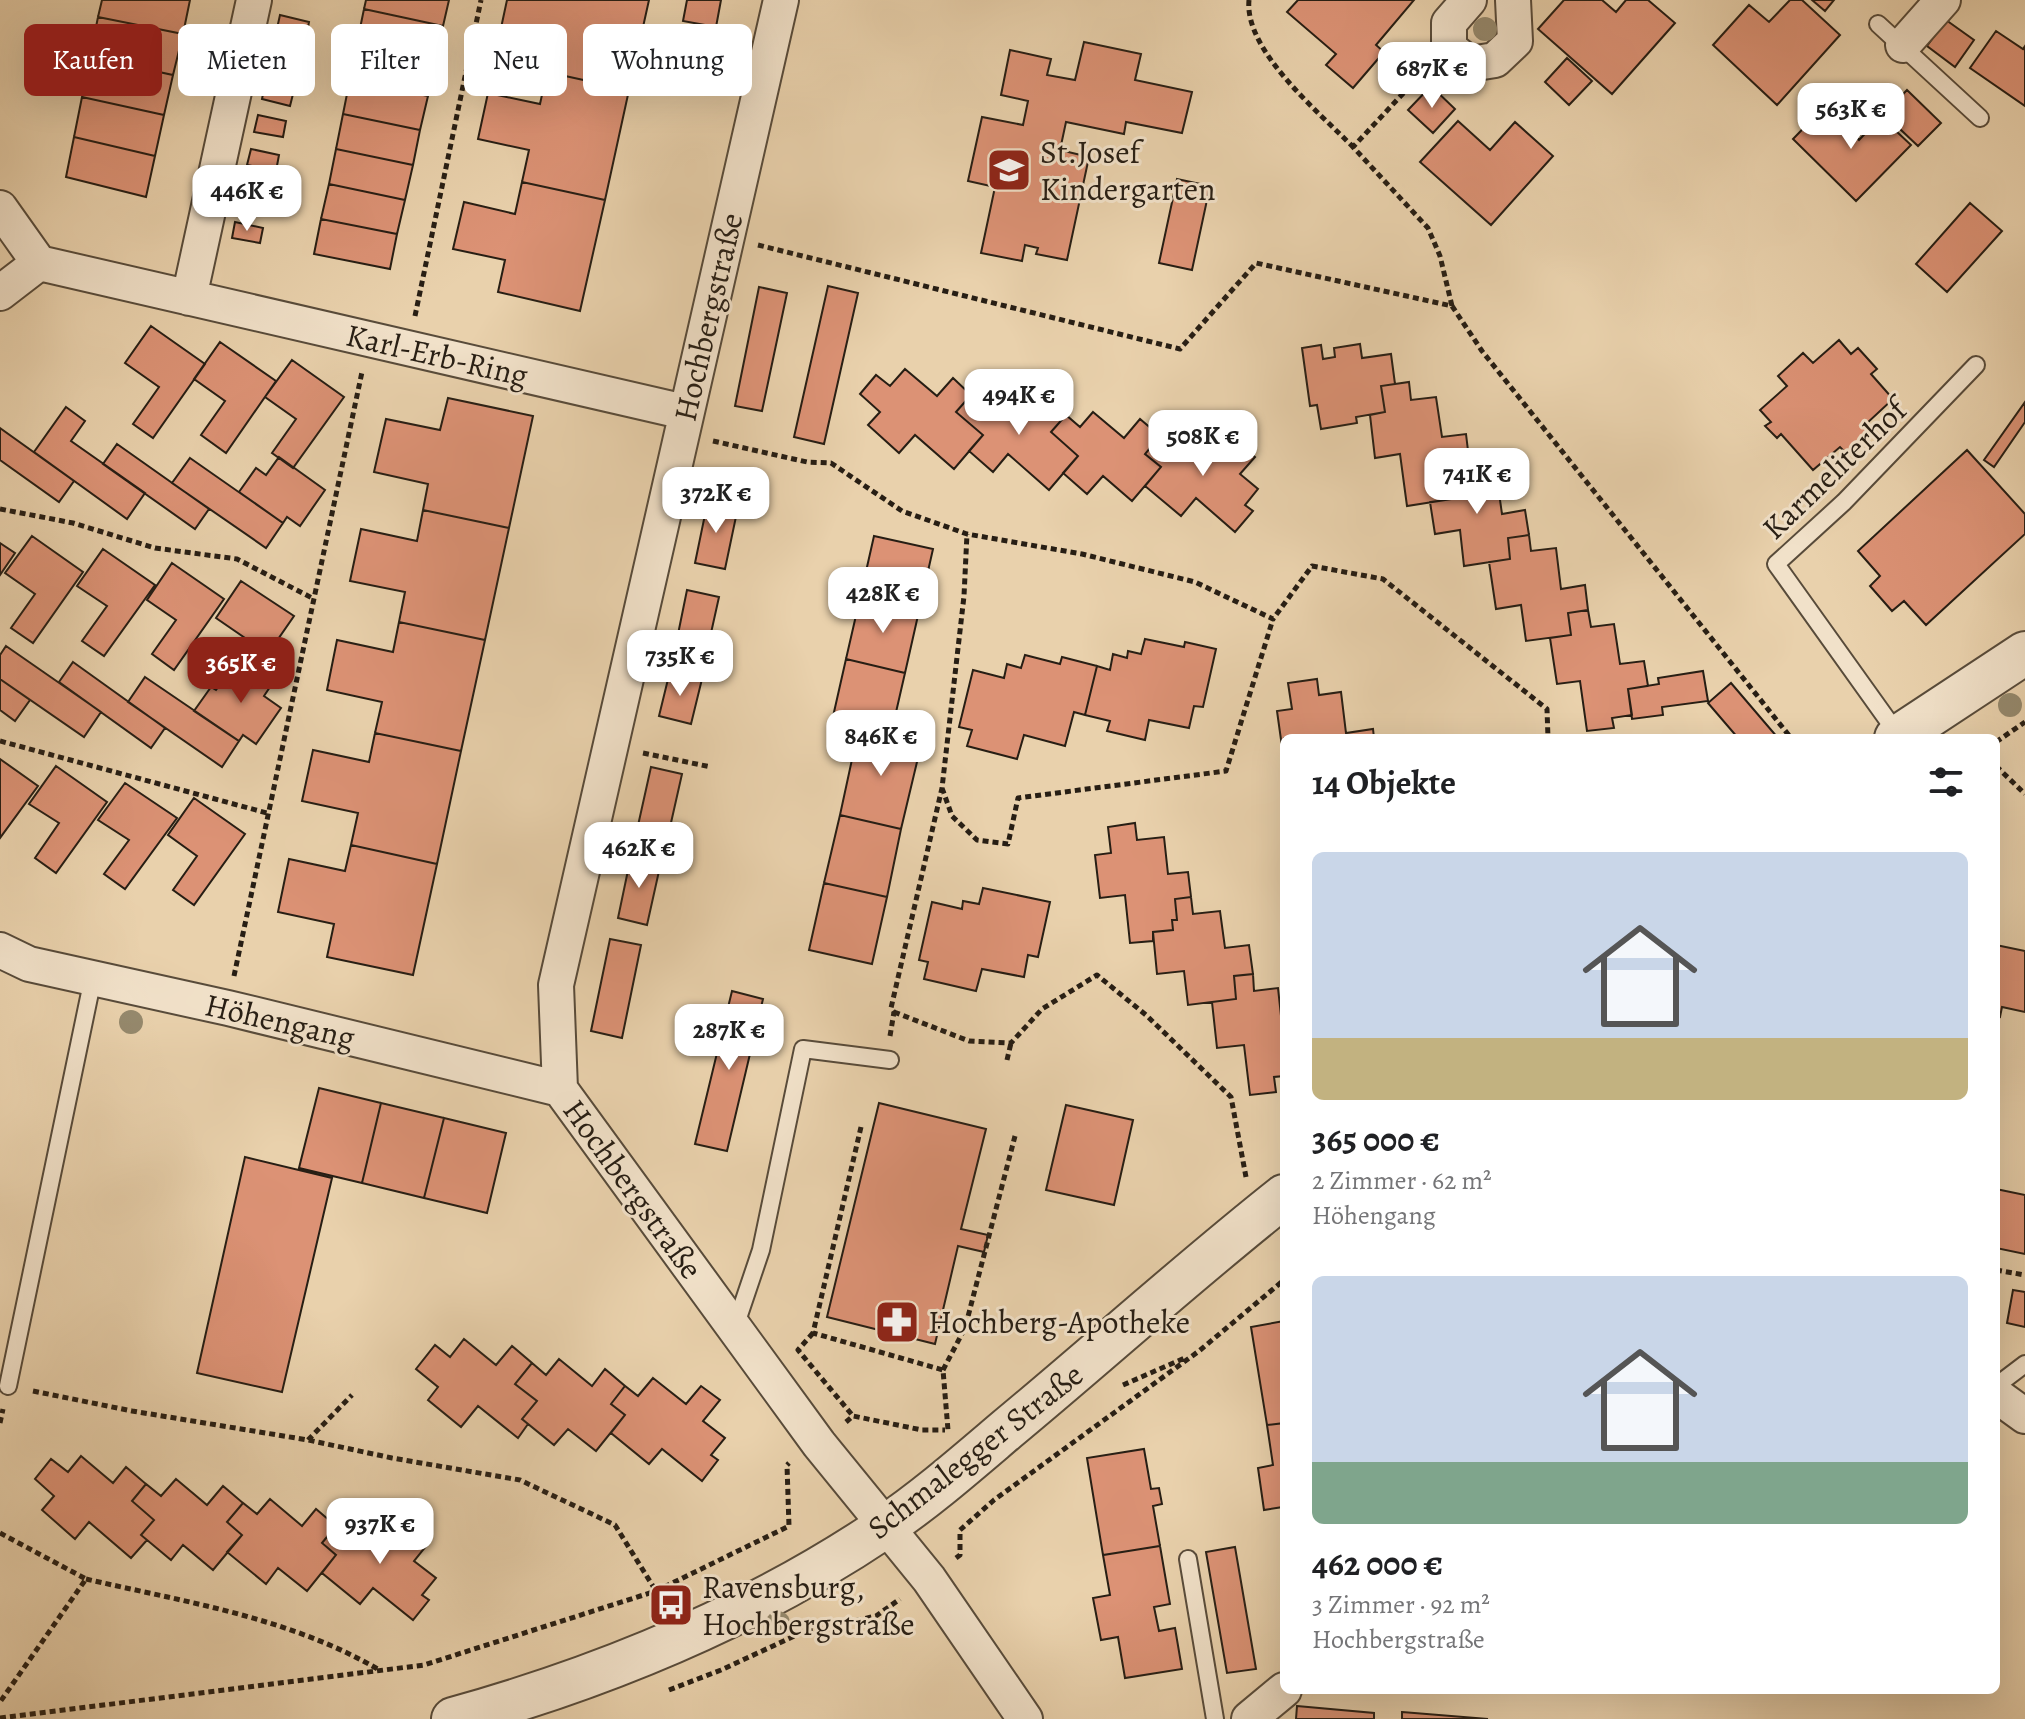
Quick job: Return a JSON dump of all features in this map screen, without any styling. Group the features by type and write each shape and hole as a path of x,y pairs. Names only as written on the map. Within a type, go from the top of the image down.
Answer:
{"street":[{"path":"189,298 254,0"},
{"name":"Hochbergstraße","path":"781,0 556,985 560,1089 819,1444 929,1579 1025,1719"},
{"path":"1469,0 1449,23 1449,48 1470,64 1495,60 1515,41 1513,0"},
{"path":"1890,34 1943,0"},
{"path":"0,208 39,263 0,293"},
{"name":"Karl-Erb-Ring","path":"39,263 408,349 683,423"},
{"path":"1902,734 2025,653"},
{"name":"Höhengang","path":"0,950 29,964 228,1008 560,1089"},
{"name":"Schmalegger Straße","path":"453,1719 528,1698 667,1644 789,1587 885,1527 970,1461 1271,1206"},
{"path":"2000,1398 2025,1416"},
{"path":"1249,1719 1280,1693"}],"lane":[{"path":"1890,34 1980,118"},
{"name":"Karmeliterhof","path":"1895,734 1776,564 1844,502 1976,365"},
{"path":"8,1386 93,978"},
{"path":"734,1328 761,1250 803,1049 886,1059"},
{"path":"2000,1383 2025,1364"},
{"path":"1188,1559 1215,1719"}],"path":[{"path":"408,349 481,0"},
{"path":"1249,0 1256,38 1274,65 1428,228 1440,256 1452,306 1482,351 1788,734"},
{"path":"1353,147 1427,67 1449,48"},
{"path":"726,237 1180,349 1256,263 1452,306"},
{"path":"228,1008 361,375 373,341"},
{"path":"683,423 807,462 831,463 902,511 967,534 1082,554 1195,582 1273,619"},
{"path":"0,509 73,523 155,548 237,559 314,599"},
{"path":"886,1059 894,1012 891,1008 942,788 964,596 967,534"},
{"path":"942,788 952,816 977,840 1008,844 1018,798 1226,771 1273,619 1312,566 1383,579 1547,709 1548,734"},
{"path":"2000,739 2025,722"},
{"path":"0,741 267,813"},
{"path":"610,746 711,767"},
{"path":"2000,770 2025,794"},
{"path":"1007,1060 1011,1043 1042,1009 1097,975 1146,1015 1231,1097 1249,1190 1271,1206"},
{"path":"894,1012 969,1041 1011,1043"},
{"path":"861,1127 813,1333 798,1350 853,1416 922,1430 948,1430 943,1370 965,1328 1015,1136"},
{"path":"2000,1271 2025,1275"},
{"path":"801,1633 876,1616 929,1579 960,1555 960,1530 994,1500 1199,1351 1280,1283"},
{"path":"813,1333 943,1370"},
{"path":"0,1423 8,1386 520,1480 615,1525 656,1591"},
{"path":"308,1440 352,1395"},
{"path":"0,1718 424,1665 656,1591 789,1526 787,1465 853,1416"},
{"path":"0,1533 86,1579 258,1620 338,1648 381,1671"},
{"path":"0,1702 86,1579"}],"building":[{"path":"102,0 190,0 185,24 178,24 178,33 162,30 162,24 133,24 98,17"},
{"path":"366,0 449,0 443,24 364,9"},
{"path":"507,0 649,0 644,24 583,24 583,80 567,76 567,24 502,24"},
{"path":"687,0 721,0 717,24 683,21"},
{"path":"1298,0 1414,0 1376,45 1384,52 1353,88 1326,65 1336,54 1287,12"},
{"path":"1564,0 1602,0 1616,12 1626,0 1648,0 1675,23 1612,94 1538,29"},
{"path":"1790,0 1802,0 1840,35 1777,105 1713,45 1749,5 1769,22"},
{"path":"1812,0 1834,0 1825,11"},
{"path":"364,9 434,24 361,24"},
{"path":"280,15 309,22 309,24 278,24"},
{"path":"98,17 133,24 97,24"},
{"path":"1946,20 1974,40 1955,67 1927,46"},
{"path":"162,30 178,33 178,54 173,75 162,73"},
{"path":"1996,31 2023,49 2025,46 2025,106 1970,68"},
{"path":"1084,42 1141,54 1135,80 1192,92 1182,133 1126,122 1124,134 1066,122 1060,150 1089,157 1067,260 1036,254 1038,248 1025,245 1022,261 981,253 995,187 968,181 982,117 1023,125 1028,101 1001,95 1010,50 1051,59 1047,75 1075,80"},
{"path":"1567,58 1592,81 1569,105 1545,82"},
{"path":"162,73 173,75 164,115 82,97 162,96"},
{"path":"567,76 583,80 583,96 628,96 605,200 522,182 529,150 478,139 487,96 540,104 542,96 567,96"},
{"path":"1431,86 1455,109 1433,133 1408,110"},
{"path":"1907,90 1941,123 1918,146 1884,114"},
{"path":"263,96 292,96 290,106 262,99"},
{"path":"347,96 428,96 420,130 343,114"},
{"path":"82,97 164,115 155,156 74,137"},
{"path":"1825,106 1859,140 1881,117 1911,145 1856,201 1793,139"},
{"path":"343,114 420,130 413,165 336,149"},
{"path":"258,115 286,121 283,137 254,132"},
{"path":"1458,121 1490,150 1515,122 1553,156 1491,225 1420,162"},
{"path":"74,137 155,156 146,197 66,177"},
{"path":"251,149 279,155 276,171 247,165"},
{"path":"336,149 413,165 405,200 329,184"},
{"path":"1177,179 1210,186 1192,270 1159,263"},
{"path":"522,182 605,200 580,311 498,292 505,260 453,249 464,202 515,214"},
{"path":"329,184 405,200 397,234 321,219"},
{"path":"242,187 271,193 267,210 239,203"},
{"path":"1970,203 2002,231 1947,292 1916,264"},
{"path":"321,219 397,234 390,269 314,254"},
{"path":"235,222 263,228 260,243 232,238"},
{"path":"828,286 858,293 824,444 794,437"},
{"path":"759,287 787,293 762,411 735,406"},
{"path":"151,326 205,364 153,438 133,424 159,387 125,363"},
{"path":"1839,340 1851,354 1858,348 1877,369 1871,374 1893,399 1866,424 1873,432 1847,454 1840,447 1813,470 1781,434 1777,438 1765,426 1771,422 1760,410 1787,386 1778,376 1803,353 1813,363"},
{"path":"220,342 276,381 226,453 201,435 225,401 194,379"},
{"path":"1360,344 1362,358 1391,354 1395,384 1381,386 1385,412 1356,417 1357,423 1321,429 1317,405 1310,406 1302,348 1321,345 1323,359 1335,357 1334,348"},
{"path":"292,360 344,397 293,468 272,453 296,419 265,397"},
{"path":"905,369 937,396 953,378 971,395 956,412 983,435 954,469 915,435 899,453 868,425 880,412 860,394 876,375 890,386"},
{"path":"1409,382 1411,400 1436,397 1442,437 1466,434 1469,459 1447,462 1452,499 1407,506 1400,454 1375,458 1370,415 1385,412 1381,386"},
{"path":"1000,389 1032,417 1048,399 1066,415 1051,432 1078,456 1049,490 1008,454 993,472 969,451 983,435 956,412 971,395 985,406"},
{"path":"448,398 533,416 509,528 423,510 428,484 374,472 386,419 440,430"},
{"path":"2025,402 2025,422 1994,467 1984,460"},
{"path":"66,407 85,421 71,441 145,493 127,519 34,452"},
{"path":"1093,412 1124,438 1140,419 1160,436 1145,454 1161,467 1132,501 1103,476 1087,494 1063,473 1078,456 1051,432 1066,415 1080,427"},
{"path":"0,428 74,481 59,502 0,460"},
{"path":"1188,431 1220,458 1236,440 1255,457 1240,474 1258,489 1245,505 1253,511 1235,532 1196,498 1181,516 1145,486 1161,467 1145,454 1160,436 1174,448"},
{"path":"117,444 209,509 195,529 103,464"},
{"path":"1967,450 2025,514 2025,534 1926,625 1904,601 1892,611 1870,586 1880,576 1858,551"},
{"path":"279,457 325,490 300,526 287,517 283,523 239,492 256,468 266,475"},
{"path":"190,458 283,523 266,548 172,483"},
{"path":"1469,459 1472,476 1496,472 1502,514 1525,510 1529,535 1508,538 1510,559 1464,566 1460,530 1435,534 1430,502 1452,499 1447,462"},
{"path":"708,500 738,507 725,569 695,563"},
{"path":"423,510 509,528 485,640 399,622 405,592 350,581 361,529 417,541"},
{"path":"1529,535 1531,551 1556,548 1561,589 1585,585 1588,610 1568,613 1571,635 1526,641 1521,605 1496,609 1489,562 1510,559 1508,538"},
{"path":"32,536 83,572 33,643 11,628 35,594 5,573"},
{"path":"874,536 933,549 919,611 860,598"},
{"path":"0,543 15,553 0,575"},
{"path":"103,549 155,585 104,656 82,641 107,606 77,586"},
{"path":"172,563 224,599 174,670 152,654 176,620 147,600"},
{"path":"241,581 294,616 247,684 224,668 245,638 216,618"},
{"path":"687,590 719,597 707,651 676,644"},
{"path":"860,598 919,611 905,673 846,659"},
{"path":"1588,610 1591,627 1614,624 1620,664 1644,661 1648,686 1628,689 1632,715 1612,718 1614,728 1587,731 1580,681 1557,684 1550,638 1571,635 1568,613"},
{"path":"399,622 485,640 461,751 375,733 382,702 327,690 337,640 393,652"},
{"path":"1145,639 1184,647 1185,642 1216,649 1203,707 1194,706 1189,728 1149,720 1145,740 1107,731 1110,721 1085,715 1097,666 1110,670 1113,654 1127,658 1128,651 1141,654"},
{"path":"6,646 101,712 84,737 0,679 0,655"},
{"path":"1025,655 1060,664 1062,657 1097,666 1085,715 1074,712 1065,746 1024,735 1017,759 967,746 972,730 959,727 973,670 1004,678 1007,664 1021,668"},
{"path":"846,659 905,673 891,734 832,721"},
{"path":"73,662 165,728 151,748 59,682"},
{"path":"262,663 278,675 264,696 281,708 256,744 243,735 239,741 194,711 211,687 216,690 229,672 247,684"},
{"path":"670,671 702,679 691,724 659,716"},
{"path":"1703,671 1708,701 1662,707 1663,715 1632,719 1628,689 1659,684 1658,678"},
{"path":"145,677 239,741 222,767 128,702"},
{"path":"0,679 30,700 15,721 0,710"},
{"path":"1317,679 1319,695 1341,692 1346,733 1373,729 1374,734 1280,734 1277,711 1292,709 1288,683"},
{"path":"1731,683 1775,734 1735,734 1708,703"},
{"path":"859,727 922,741 901,829 840,815"},
{"path":"375,733 461,751 437,864 351,845 358,813 302,801 313,750 369,762"},
{"path":"0,759 38,786 0,838"},
{"path":"56,766 107,802 56,873 35,858 59,823 29,804"},
{"path":"651,767 682,774 668,836 637,830"},
{"path":"125,783 177,818 125,889 104,874 129,840 98,820"},
{"path":"194,798 245,834 194,905 173,890 197,856 168,835"},
{"path":"840,815 901,829 887,897 824,883"},
{"path":"1135,823 1137,840 1164,837 1168,874 1188,872 1191,897 1175,899 1177,920 1172,920 1173,930 1153,932 1153,941 1130,943 1125,895 1100,898 1095,855 1111,853 1108,827"},
{"path":"351,845 437,864 413,975 327,957 334,924 278,912 289,859 345,871"},
{"path":"631,856 661,862 647,925 618,918"},
{"path":"824,883 887,897 872,964 809,950"},
{"path":"983,888 1050,902 1038,957 1028,955 1024,977 982,969 976,991 924,979 928,962 919,960 932,902 962,909 963,901 979,904"},
{"path":"1191,897 1193,914 1220,911 1225,948 1249,945 1253,974 1234,976 1236,999 1188,1005 1184,971 1157,974 1153,932 1173,930 1172,920 1177,920 1175,899"},
{"path":"610,939 641,945 622,1038 591,1031"},
{"path":"2000,946 2025,951 2025,1012 2002,1007 2000,1017"},
{"path":"1253,974 1254,991 1278,988 1280,1076 1274,1077 1276,1092 1250,1095 1244,1045 1217,1048 1212,1002 1236,999 1234,976"},
{"path":"732,991 763,999 727,1151 695,1144"},
{"path":"319,1088 381,1103 362,1183 299,1168"},
{"path":"381,1103 444,1118 424,1198 362,1183"},
{"path":"879,1103 986,1129 961,1229 988,1235 984,1252 958,1246 935,1344 827,1317"},
{"path":"1066,1105 1133,1120 1114,1205 1046,1190"},
{"path":"444,1118 506,1133 487,1213 424,1198"},
{"path":"245,1157 332,1178 282,1392 197,1373"},
{"path":"2000,1190 2025,1195 2025,1254 2000,1249"},
{"path":"2013,1290 2025,1292 2025,1327 2007,1323"},
{"path":"1280,1322 1280,1423 1267,1425 1251,1327"},
{"path":"464,1339 496,1365 512,1346 532,1363 515,1384 537,1401 522,1419 528,1424 518,1438 478,1406 461,1427 428,1400 438,1387 416,1369 435,1345 450,1357"},
{"path":"559,1359 592,1386 605,1369 625,1386 611,1404 625,1415 596,1451 568,1429 554,1445 522,1419 537,1401 515,1384 532,1363 546,1375"},
{"path":"653,1378 686,1404 701,1386 720,1400 703,1421 725,1438 711,1455 718,1460 702,1481 662,1449 649,1464 611,1433 625,1415 611,1404 625,1386 638,1396"},
{"path":"1280,1423 1280,1507 1264,1510 1258,1468 1273,1465 1267,1425"},
{"path":"1144,1449 1151,1489 1159,1488 1162,1504 1153,1506 1160,1546 1103,1555 1087,1458"},
{"path":"81,1456 113,1483 126,1467 146,1484 132,1501 154,1520 141,1535 147,1540 131,1558 89,1522 75,1539 42,1510 54,1496 35,1479 51,1459 68,1472"},
{"path":"176,1479 207,1505 223,1486 243,1503 227,1522 242,1535 213,1570 183,1545 171,1560 141,1535 154,1520 132,1501 146,1484 161,1496"},
{"path":"270,1499 302,1526 316,1509 336,1526 322,1543 336,1555 307,1591 278,1568 266,1584 227,1552 242,1535 227,1522 243,1503 257,1514"},
{"path":"364,1517 397,1544 412,1525 431,1540 414,1561 436,1578 422,1595 429,1600 413,1620 373,1588 360,1604 322,1573 336,1555 322,1543 336,1526 349,1536"},
{"path":"1160,1546 1170,1604 1154,1607 1159,1631 1175,1628 1182,1669 1125,1678 1118,1637 1101,1640 1093,1598 1110,1595 1103,1555"},
{"path":"1235,1547 1256,1669 1227,1673 1206,1552"},
{"path":"1297,1706 1374,1713 1374,1719 1296,1719"},
{"path":"1402,1712 1488,1719 1402,1719"}],"place":[{"name":"St.Josef Kindergarten","path":"1009,170"},
{"name":"Hochberg-Apotheke","path":"897,1322"},
{"name":"Ravensburg, Hochbergstraße","path":"671,1605"}]}
